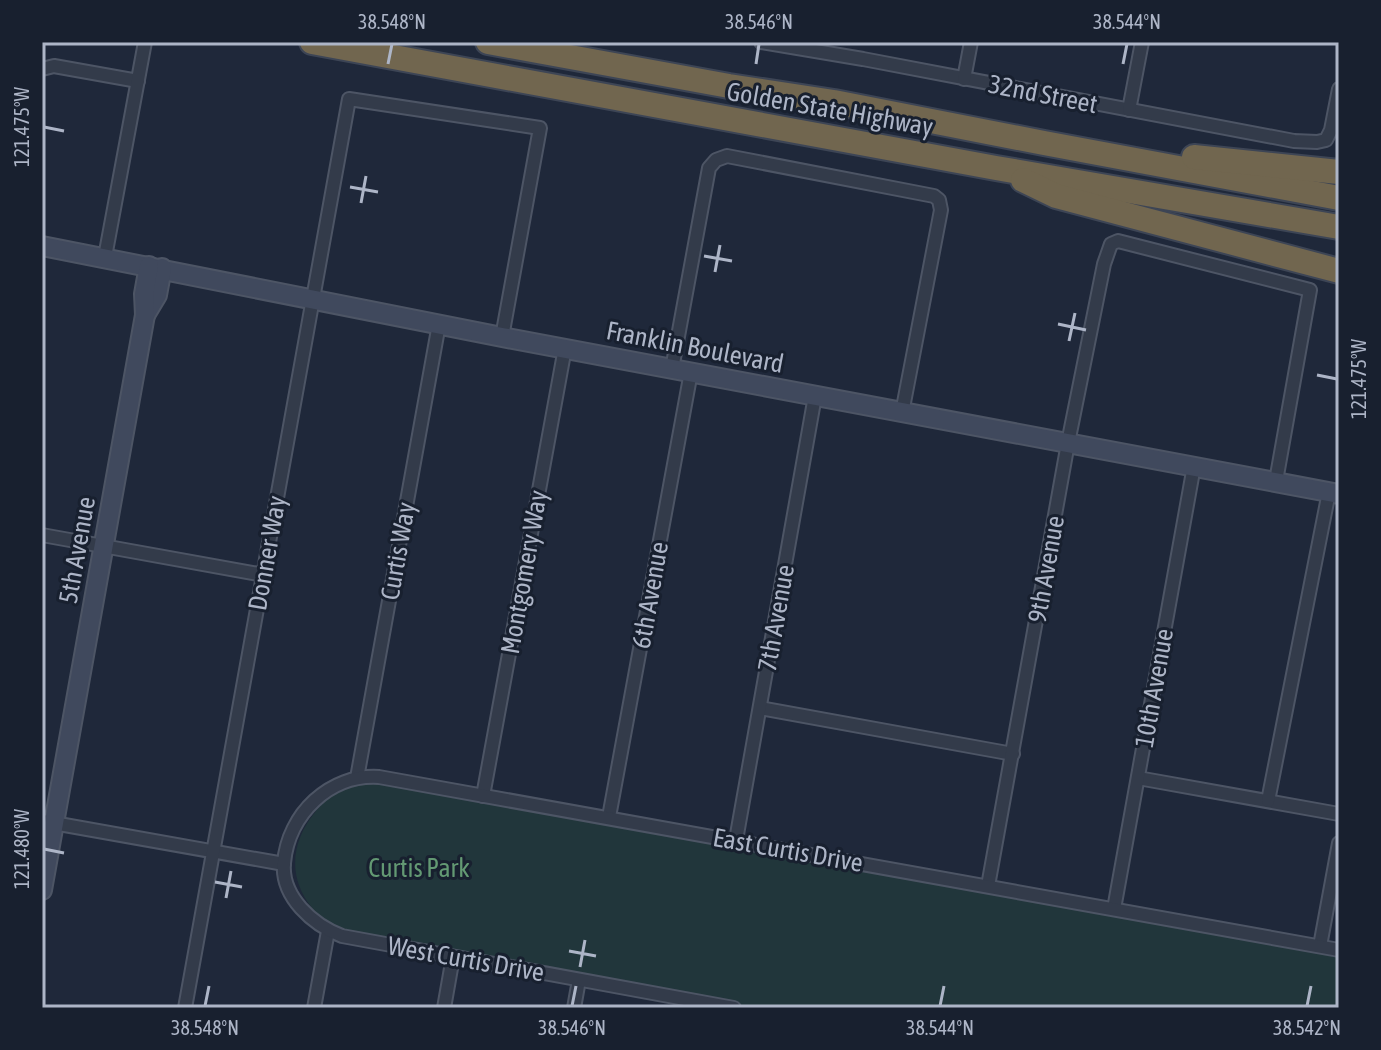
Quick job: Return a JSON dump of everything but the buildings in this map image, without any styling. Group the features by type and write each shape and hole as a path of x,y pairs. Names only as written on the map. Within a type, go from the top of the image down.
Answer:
{"highway":[{"name":"Golden State Highway","path":"312,42 996,168 1339,227"},
{"name":"Golden State Highway","path":"488,42 834,102 1339,198"},
{"path":"1044,143 1339,172"},
{"path":"996,168 1056,196 1339,271"}],"main road":[{"name":"Franklin Boulevard","path":"42,246 502,337 1334,493"},
{"name":"5th Avenue","path":"42,890 48,822 103,548 145,315 144,294 156,267"}],"street":[{"path":"105,257 145,42"},
{"name":"32nd Street","path":"761,42 1294,141 1326,140 1339,89"},
{"path":"964,79 971,42"},
{"path":"1129,110 1142,42"},
{"path":"42,69 54,66 138,81"},
{"name":"Donner Way","path":"185,1008 349,99 540,128 502,337"},
{"path":"672,369 709,168 716,160 727,156 934,196 939,200 941,210 902,413"},
{"name":"9th Avenue","path":"988,886 1068,443 1104,264 1111,244 1118,241 1310,290 1276,481"},
{"name":"Curtis Way","path":"357,778 439,324"},
{"name":"Montgomery Way","path":"483,796 565,348"},
{"name":"6th Avenue","path":"609,817 691,372"},
{"name":"7th Avenue","path":"736,840 815,396"},
{"name":"10th Avenue","path":"1114,909 1194,466"},
{"path":"1268,801 1334,493"},
{"path":"42,535 264,575"},
{"path":"760,708 1013,754"},
{"name":"East Curtis Drive","path":"284,864 293,828 320,794 344,782 367,776 1339,950"},
{"path":"1138,778 1339,814"},
{"path":"48,822 284,864"},
{"path":"1320,946 1339,843"},
{"name":"West Curtis Drive","path":"284,864 291,892 298,904 328,931 350,938 734,1008"},
{"path":"314,1008 328,931"},
{"path":"444,1008 453,957"},
{"path":"574,1008 579,980"}],"green space":[{"name":"Curtis Park","path":"382,783 1339,956 1339,1008 753,1008 352,936 325,922 304,896 296,872 297,847 308,823 329,798 357,784"}]}
